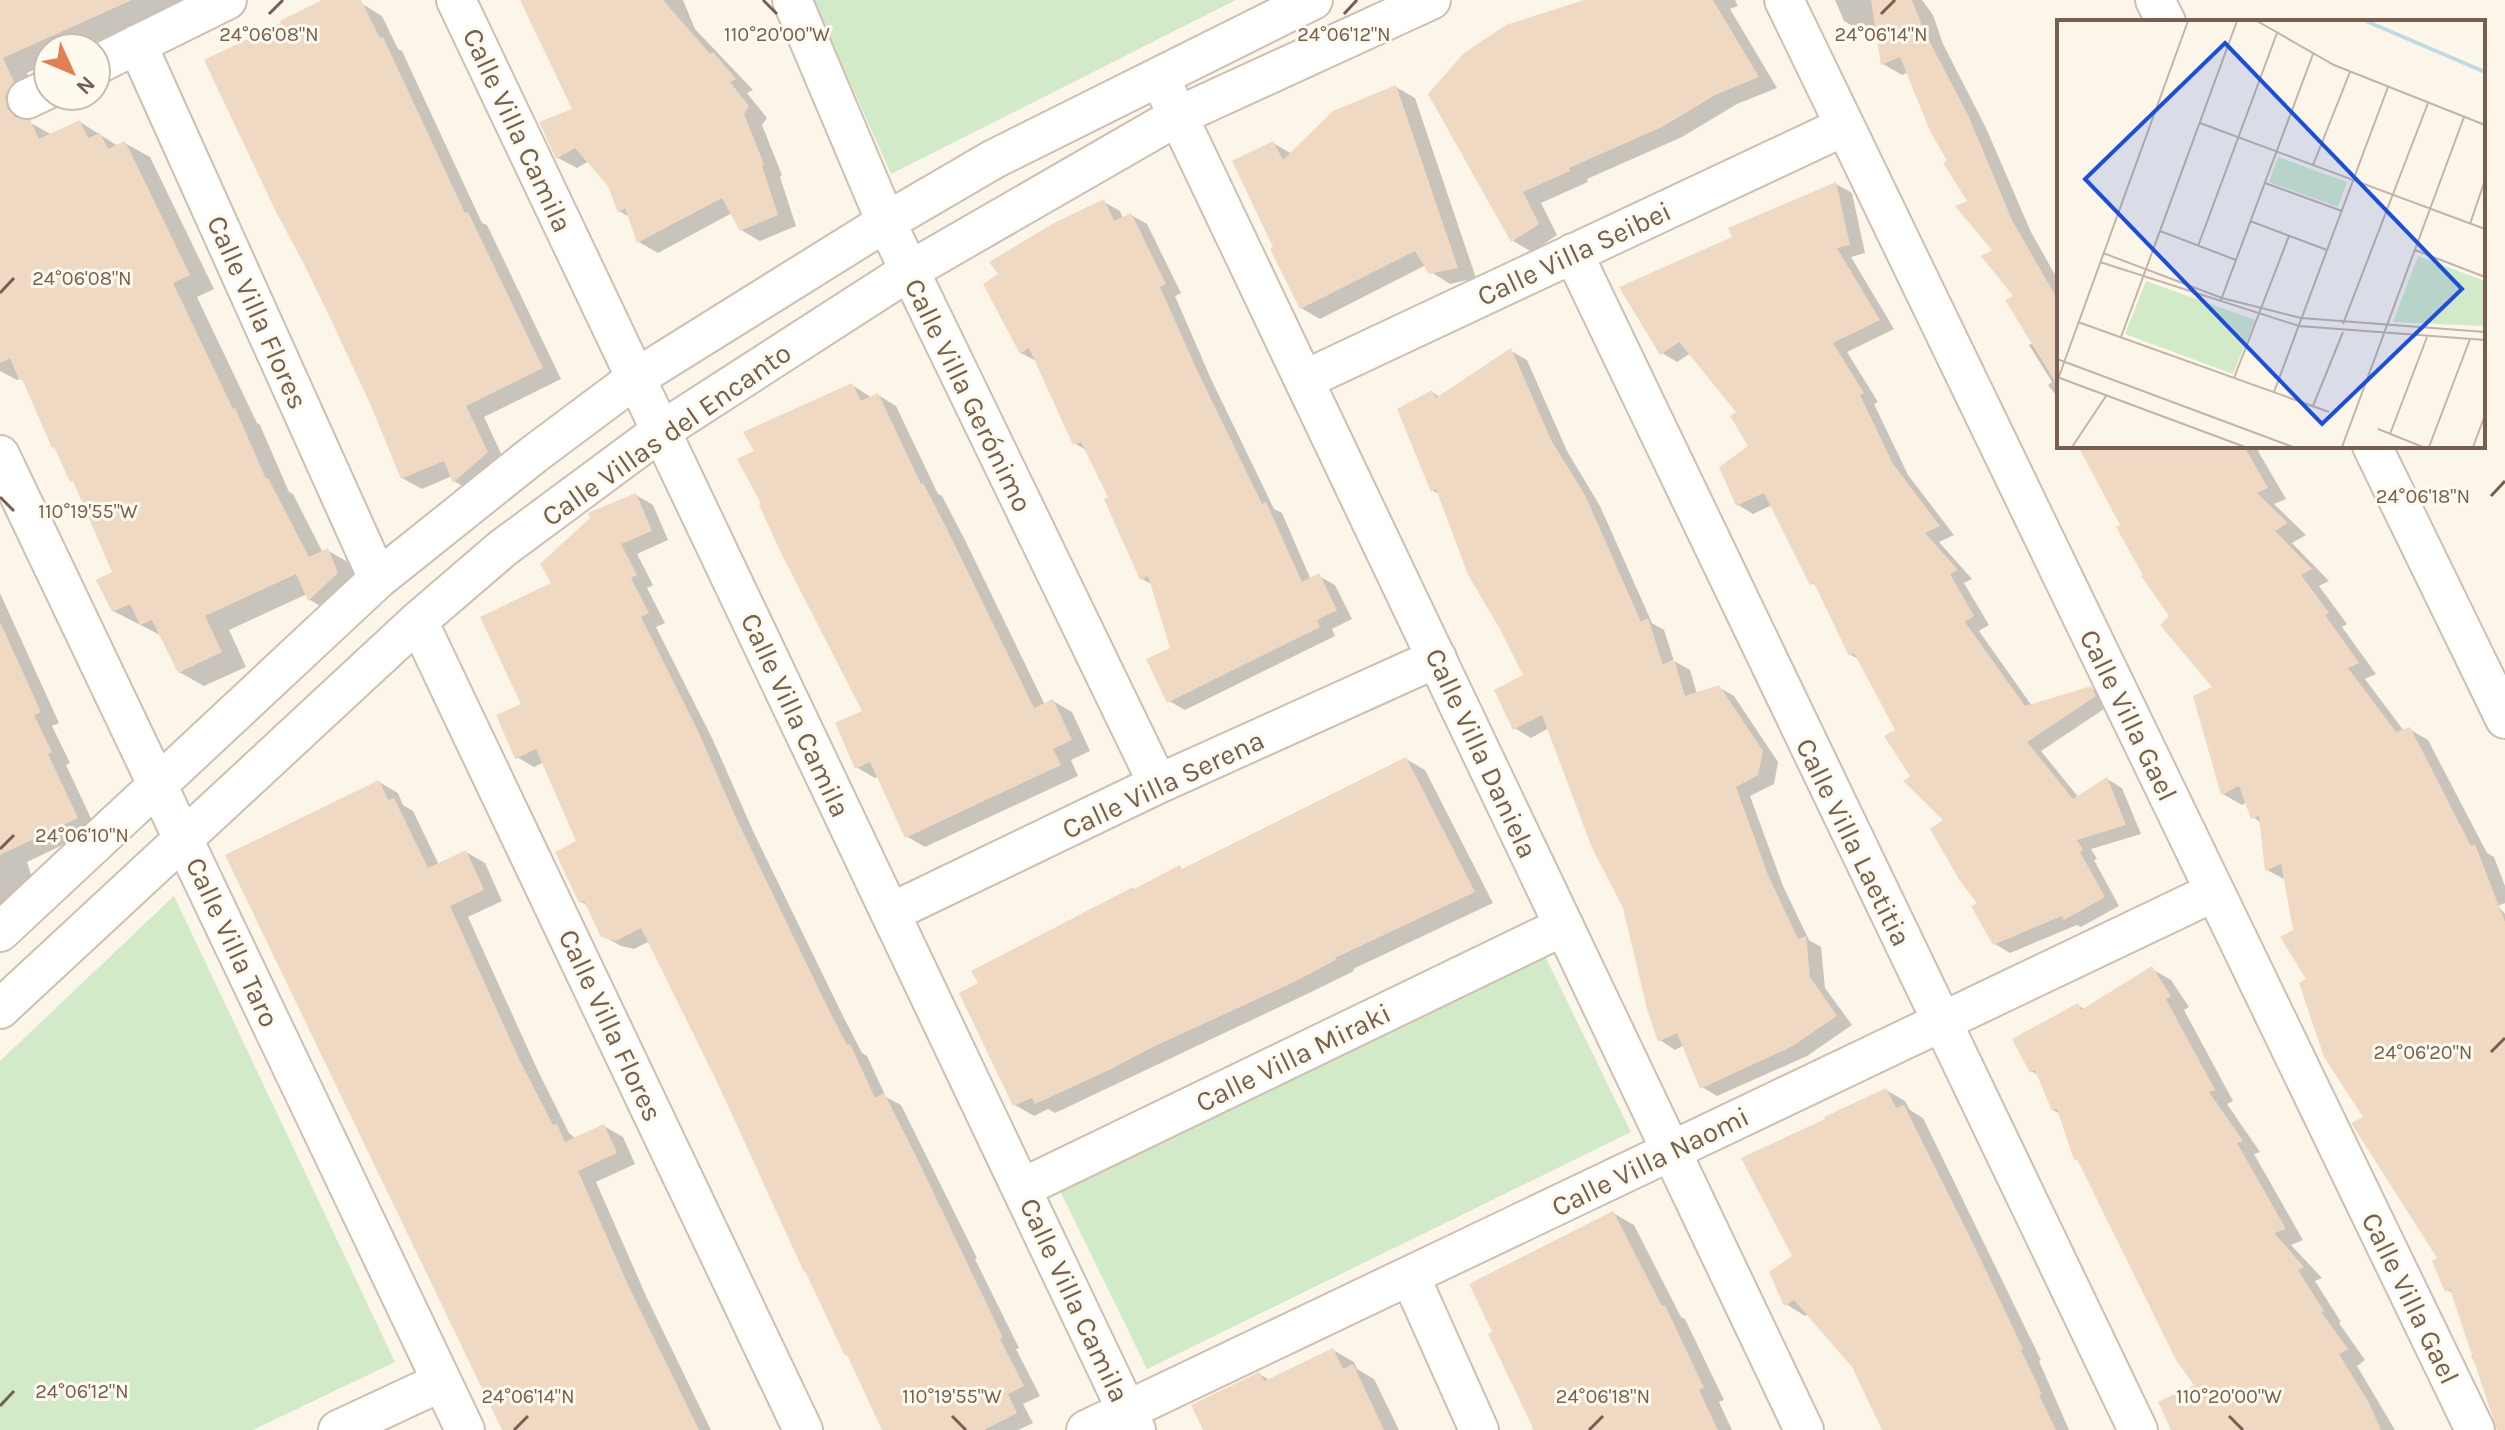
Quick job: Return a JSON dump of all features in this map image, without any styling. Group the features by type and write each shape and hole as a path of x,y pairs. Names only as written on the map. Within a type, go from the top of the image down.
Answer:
{"street":[{"path":"112,57 227,0"},
{"name":"Calle Villa Camila","path":"456,0 1131,1420"},
{"name":"Calle Villa Gerónimo","path":"792,0 886,222 1158,784"},
{"name":"Calle Villas del Encanto","path":"0,932 378,579 533,455 636,378 886,222 994,159 1313,0"},
{"name":"Calle Villas del Encanto","path":"0,1009 418,621 503,548 661,431 909,271 1178,116 1431,0"},
{"name":"Calle Villa Gael","path":"1784,0 2475,1430"},
{"path":"2155,0 2165,20"},
{"name":"Calle Villa Flores","path":"137,44 378,579"},
{"name":"Calle Villa Daniela","path":"1159,76 1804,1430"},
{"name":"Calle Villa Seibei","path":"1304,380 1845,126"},
{"name":"Calle Villa Laetitia","path":"1573,253 2138,1430"},
{"path":"2373,448 2505,719"},
{"name":"Calle Villa Taro","path":"0,455 465,1430"},
{"name":"Calle Villa Flores","path":"418,621 803,1430"},
{"name":"Calle Villa Serena","path":"890,913 1158,784 1437,658"},
{"name":"Calle Villa Naomi","path":"1086,1430 1131,1420 1410,1276 2214,892"},
{"name":"Calle Villa Miraki","path":"1022,1188 1564,926"},
{"path":"1410,1276 1479,1430"},
{"path":"338,1430 441,1382"}],"green space":[{"path":"813,0 1236,0 891,174"},
{"path":"174,896 395,1362 253,1430 0,1430 0,1061"},
{"path":"1544,954 1631,1132 1147,1369 1060,1191"}],"building":[{"path":"0,0 132,0 61,32 32,32 32,45 3,58 14,82 5,96 7,108 15,117 30,120 39,139 80,120 88,138 100,133 108,149 125,141 190,275 173,283 235,408 266,479 309,557 328,548 338,573 308,601 296,574 205,616 222,652 178,673 152,620 140,625 130,604 112,612 96,580 112,572 73,481 70,482 52,448 10,358 0,363"},
{"path":"322,0 361,0 380,38 383,37 465,213 468,212 543,368 466,406 488,452 453,483 444,461 401,479 372,408 311,277 276,212 204,60"},
{"path":"520,0 663,0 736,79 730,82 749,106 744,114 764,164 762,166 778,215 740,231 722,198 637,243 625,208 618,213 608,186 575,148 556,159 539,122 572,109"},
{"path":"1584,0 1713,0 1759,77 1717,94 1662,127 1523,192 1539,224 1511,242 1428,94 1464,53 1506,25"},
{"path":"1871,0 1912,0 1924,31 1968,115 2012,220 2057,299 2057,385 2005,300 2013,296 1981,256 1992,250 1955,206 1967,201 1943,163 1947,161 1930,131 1900,57 1881,65"},
{"path":"1396,85 1458,268 1429,274 1415,251 1300,309 1232,161 1273,141 1283,160 1333,111"},
{"path":"1836,182 1850,245 1837,248 1880,320 1833,343 1864,393 1860,395 1893,464 1940,526 1925,533 1958,570 1950,574 1974,616 1965,622 2025,706 2091,686 2096,696 2027,742 2073,799 2107,777 2126,825 2077,840 2083,850 2080,852 2105,897 2064,920 2062,916 1993,945 1971,906 1977,903 1960,881 1930,829 1943,820 1903,781 1910,776 1884,736 1895,730 1854,653 1849,656 1814,583 1810,585 1764,493 1736,506 1719,467 1748,446 1730,416 1736,412 1679,342 1660,355 1619,287 1732,237 1728,228"},
{"path":"1104,199 1114,221 1131,213 1166,284 1160,287 1196,368 1262,504 1266,502 1302,582 1319,573 1337,610 1317,620 1320,627 1167,703 1146,659 1170,648 1148,576 1140,580 1104,499 1108,497 1081,442 1073,445 1029,348 1020,354 983,284 998,274 989,262 1054,223"},
{"path":"1511,348 1551,440 1585,495 1641,622 1648,618 1663,665 1674,659 1685,696 1719,685 1763,751 1758,775 1736,787 1768,875 1798,939 1806,936 1810,977 1837,1016 1791,1047 1700,1089 1677,1033 1658,1042 1623,908 1592,848 1542,715 1513,730 1494,690 1523,675 1468,575 1436,489 1431,492 1397,409 1432,390 1436,398"},
{"path":"852,383 861,401 878,393 1034,708 1053,699 1072,740 1053,749 1061,765 905,838 870,762 855,769 835,723 862,711 737,459 754,451 743,432"},
{"path":"2079,448 2245,448 2268,488 2257,493 2288,523 2275,531 2312,569 2301,575 2329,613 2325,615 2359,663 2348,668 2396,732 2410,727 2471,846 2475,844 2505,922 2505,1430 2497,1430 2450,1289 2445,1292 2432,1261 2437,1258 2351,1123 2363,1117 2324,1057 2299,983 2306,979 2280,937 2293,930 2281,864 2265,871 2259,816 2251,819 2239,786 2221,795 2193,696 2212,687 2160,625 2169,616 2141,576 2116,527 2120,525"},
{"path":"636,493 652,531 621,544 637,575 631,578 649,613 641,617 825,1002 847,1045 850,1044 875,1098 884,1093 1024,1386 1008,1394 1017,1413 984,1430 882,1430 641,928 616,941 601,937 584,901 579,903 555,852 576,841 536,749 515,759 496,715 521,704 480,617 551,583 540,564 590,518 588,513"},
{"path":"0,622 41,712 34,715 52,752 48,754 78,818 0,855"},
{"path":"1406,757 1475,892 1107,1071 1035,1104 1032,1098 1013,1106 959,993 978,983 971,971 1133,887 1180,865 1182,869"},
{"path":"379,780 388,800 394,798 428,868 466,850 484,890 450,906 519,1059 553,1125 557,1124 565,1142 604,1124 617,1153 578,1171 628,1285 699,1430 502,1430 225,855"},
{"path":"2152,966 2171,996 2166,999 2215,1090 2209,1092 2243,1141 2237,1143 2286,1229 2274,1233 2304,1267 2298,1270 2324,1311 2321,1312 2348,1349 2339,1354 2369,1403 2381,1430 2171,1430 2158,1402 2194,1385 2176,1360 2077,1159 2074,1160 2057,1109 2052,1111 2035,1070 2030,1073 2012,1039 2078,1003 2081,1010"},
{"path":"1886,1088 1896,1108 1904,1105 1971,1239 2023,1349 2042,1394 2039,1395 2056,1430 1882,1430 1852,1367 1794,1300 1784,1306 1769,1272 1792,1256 1741,1158"},
{"path":"1613,1211 1662,1306 1665,1305 1704,1388 1699,1390 1718,1430 1534,1430 1488,1334 1492,1332 1469,1284"},
{"path":"1333,1348 1343,1369 1353,1364 1384,1430 1203,1430 1191,1405 1259,1372 1264,1381"}]}
